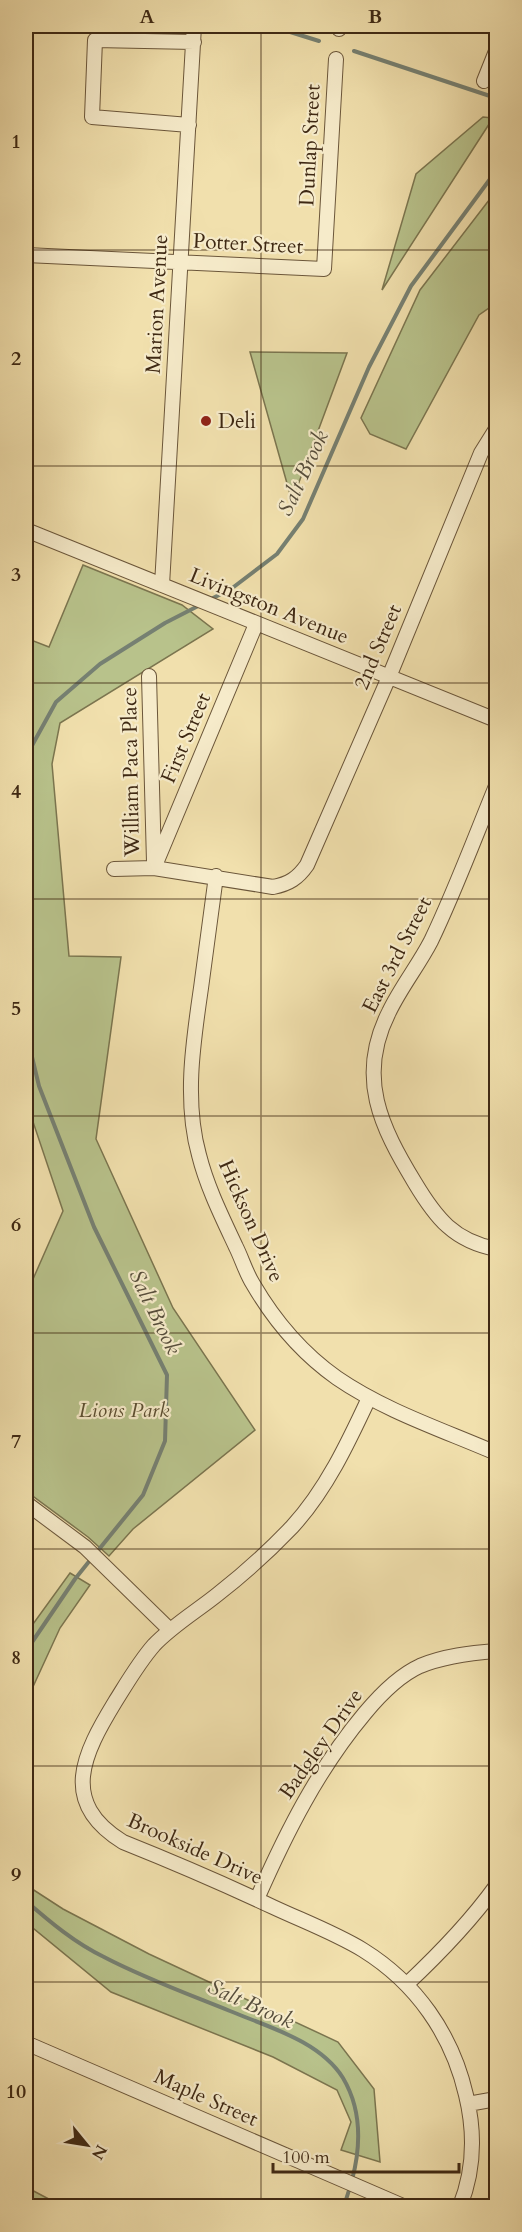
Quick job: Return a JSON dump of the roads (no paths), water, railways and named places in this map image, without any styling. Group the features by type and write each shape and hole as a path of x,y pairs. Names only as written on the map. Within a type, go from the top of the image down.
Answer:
{"street":[{"name":"Marion Avenue","path":"162,585 194,26"},
{"path":"189,125 92,117 95,40 194,42"},
{"path":"484,81 496,51"},
{"name":"Dunlap Street","path":"324,268 336,59"},
{"name":"Potter Street","path":"26,255 324,268"},
{"name":"2nd Street","path":"216,876 273,886 285,885 295,879 308,865 389,677 481,453 496,429"},
{"name":"Livingston Avenue","path":"26,530 496,720"},
{"name":"First Street","path":"154,868 256,624"},
{"name":"William Paca Place","path":"149,676 154,868"},
{"name":"East 3rd Street","path":"496,786 439,923 420,961 388,1014 375,1057 375,1087 380,1117 395,1149 431,1209 444,1224 469,1241 496,1249"},
{"path":"114,869 154,868 216,876"},
{"name":"Hickson Drive","path":"216,876 195,1032 192,1066 193,1119 199,1155 218,1209 252,1282 269,1309 289,1334 336,1377 369,1398 496,1453"},
{"name":"Brookside Drive","path":"369,1398 349,1442 320,1491 294,1525 259,1561 170,1630 153,1647 128,1682 89,1748 82,1777 85,1798 99,1824 123,1842 257,1899 348,1942 366,1952 407,1984 432,2014 445,2036 463,2082 468,2104 472,2155 467,2185 460,2206"},
{"path":"26,1503 85,1547 170,1630"},
{"name":"Badgley Drive","path":"257,1899 297,1812 352,1728 377,1699 399,1679 418,1667 460,1655 496,1651"},
{"path":"407,1984 445,1949 476,1914 496,1886"},
{"name":"Maple Street","path":"26,2043 403,2206"},
{"path":"468,2104 496,2099"}],"waterway":[{"path":"271,26 319,41"},
{"path":"354,51 496,98"},
{"name":"Salt Brook","path":"211,599 231,589 277,554 303,519 369,367 411,286 496,171"},
{"name":"Salt Brook","path":"26,773 29,751 56,702 100,664 165,623 202,604"},
{"name":"Salt Brook","path":"26,1032 39,1086 94,1227 167,1375 165,1441 143,1495 96,1553"},
{"name":"Salt Brook","path":"26,1651 91,1559"},
{"name":"Salt Brook","path":"26,1901 73,1939 119,1965 276,2029 321,2054 343,2078 357,2115 358,2141 352,2180"},
{"name":"Salt Brook","path":"344,2206 350,2187"}],"place":[{"name":"Deli","path":"206,421"}],"park label":[{"name":"Lions Park","path":"124,1410"}]}
